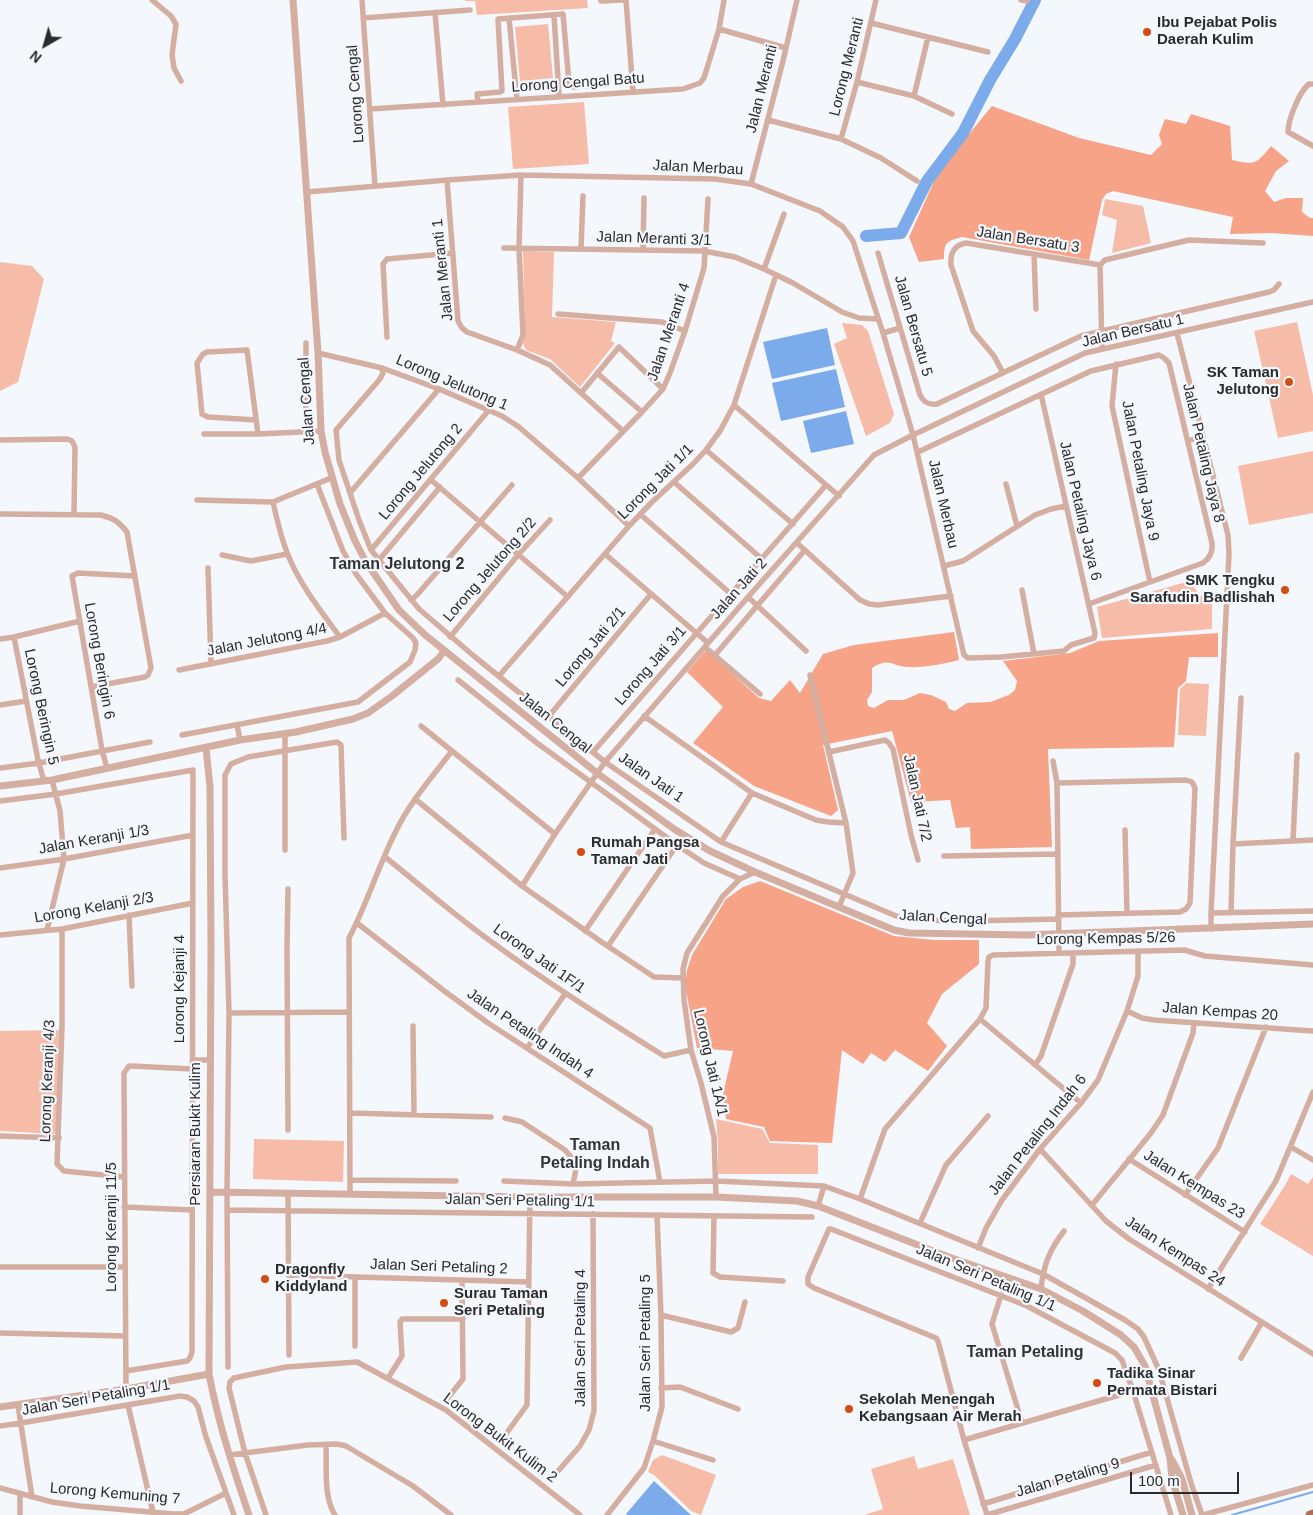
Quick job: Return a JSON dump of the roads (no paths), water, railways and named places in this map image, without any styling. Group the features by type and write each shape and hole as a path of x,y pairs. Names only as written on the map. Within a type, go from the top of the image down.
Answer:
{"street":[{"path":"152,0 171,16 176,24 172,55 174,68 181,81"},
{"name":"Jalan Cengal","path":"293,0 318,353 321,431 325,452 346,521 366,562 399,610 444,651 596,774 674,829 710,851 755,872 894,930 1026,935 1313,924"},
{"name":"Lorong Cengal","path":"362,0 375,186"},
{"path":"601,1 624,0 633,92"},
{"name":"Lorong Cengal Batu","path":"370,109 683,89 700,82 704,78 719,29 724,0"},
{"name":"Jalan Meranti","path":"751,184 797,0"},
{"name":"Lorong Meranti","path":"841,139 857,82 876,0"},
{"path":"363,18 470,10"},
{"path":"435,13 442,105"},
{"path":"478,102 478,94 502,91 498,19 563,14 569,83 573,86 596,85"},
{"path":"554,15 560,96"},
{"path":"509,18 517,100"},
{"path":"871,23 988,52"},
{"path":"719,29 786,48"},
{"path":"914,96 928,37"},
{"path":"857,82 914,96 952,114"},
{"path":"1313,84 1309,84 1303,89 1288,125 1288,132 1292,136 1313,146"},
{"path":"768,120 841,139 881,158 917,181"},
{"path":"517,350 523,335 519,248 521,176"},
{"name":"Jalan Merbau","path":"306,192 447,180 521,176 715,179 751,184 820,211 843,227 853,241 883,333 918,452 964,655 972,658 1034,654"},
{"name":"Jalan Meranti 1","path":"447,180 458,321 462,328 467,332 517,350 550,365 623,431"},
{"path":"581,249 583,196"},
{"path":"643,249 644,198"},
{"name":"Jalan Meranti 4","path":"578,478 663,389 685,331 704,268 708,199"},
{"path":"764,269 784,214"},
{"path":"1102,349 1100,265 1105,260 1190,240 1262,243"},
{"name":"Jalan Bersatu 3","path":"1003,373 994,356 973,331 950,266 950,257 954,249 960,244 966,243 1100,265"},
{"name":"Jalan Meranti 3/1","path":"504,248 704,251 735,257 776,275 842,312 859,318 878,320"},
{"path":"387,337 383,264 387,260 453,253"},
{"name":"Jalan Bersatu 5","path":"878,253 920,395 927,404 937,404 1003,373"},
{"path":"1034,254 1036,309"},
{"name":"Lorong Jati 1/1","path":"499,676 629,526 706,450 720,431 734,405 776,275"},
{"path":"1003,373 1081,336 1269,292 1274,290 1279,284"},
{"name":"Jalan Bersatu 1","path":"913,435 1085,353 1313,302"},
{"path":"558,314 662,322 685,331"},
{"path":"883,333 900,328"},
{"path":"1177,333 1228,535 1229,554 1211,929"},
{"path":"306,343 306,431"},
{"path":"581,393 618,347 663,389"},
{"path":"256,420 208,417 202,414 197,363 202,354 207,352 247,350 258,434"},
{"name":"Lorong Jelutong 1","path":"318,353 382,368 439,389 502,416 519,427 578,478 629,526"},
{"name":"Jalan Petaling Jaya 8","path":"1116,364 1159,355 1169,363 1212,543 1210,556 1203,563 1150,582"},
{"path":"918,452 1090,371 1116,364"},
{"name":"Jalan Petaling Jaya 9","path":"1116,364 1112,406 1150,582"},
{"name":"Jalan Jati 1","path":"382,368 382,376 336,430 339,460 359,520 373,552 411,600 450,637 605,762 721,842 901,918 947,921"},
{"path":"597,373 642,412"},
{"path":"350,493 439,389"},
{"name":"Jalan Petaling Jaya 6","path":"1034,654 1064,650 1071,644 1094,638 1095,633 1041,394"},
{"path":"734,405 839,496"},
{"name":"Lorong Jelutong 2","path":"366,562 489,410"},
{"path":"204,434 321,431"},
{"name":"Jalan Jati 2","path":"596,774 644,716 874,455 913,435"},
{"path":"1188,441 1203,436"},
{"path":"0,440 67,439 72,441 75,447 74,514"},
{"path":"706,450 793,524"},
{"path":"197,500 273,502 332,478"},
{"path":"431,480 568,597"},
{"path":"674,482 762,558"},
{"path":"182,735 358,702 410,662 416,643 413,638 385,613 356,574 343,552 317,484"},
{"path":"1006,484 1017,526"},
{"path":"411,600 512,485"},
{"name":"Lorong Jati 3/1","path":"593,752 826,485"},
{"path":"379,560 440,487"},
{"path":"273,502 287,554 298,577 340,638"},
{"path":"944,566 963,561 1035,515 1066,506"},
{"path":"0,514 102,515 119,522 127,532 152,664 150,673 144,677 91,687"},
{"path":"640,514 731,594"},
{"name":"Lorong Jelutong 2/2","path":"450,637 518,555 550,520"},
{"path":"797,543 860,600 869,604 878,605 951,596"},
{"path":"715,655 805,550"},
{"path":"222,555 251,561 287,554"},
{"path":"605,554 696,633 715,655 760,694"},
{"path":"208,568 211,664"},
{"name":"Lorong Beringin 6","path":"107,768 102,750 72,576 78,573 135,576"},
{"path":"1088,604 1150,582"},
{"path":"1022,590 1034,654"},
{"name":"Lorong Jati 2/1","path":"549,716 651,594"},
{"path":"748,597 806,651"},
{"name":"Jalan Jelutong 4/4","path":"179,670 340,638 385,613"},
{"path":"0,639 80,621"},
{"name":"Lorong Beringin 5","path":"14,637 39,763 56,794 60,811 64,859 47,930"},
{"path":"0,786 48,780 240,740 340,723 368,713 438,659 444,651"},
{"path":"810,675 846,823 853,873 839,907"},
{"path":"458,680 590,783 677,845 704,863 740,880"},
{"path":"1231,912 1241,698"},
{"path":"0,705 26,701"},
{"path":"644,716 752,793 816,820 846,823"},
{"path":"237,725 240,740"},
{"path":"421,726 555,834"},
{"path":"285,733 285,850"},
{"name":"Jalan Jati 7/2","path":"829,752 885,740 889,743 893,749 918,860"},
{"path":"0,768 39,763 150,742"},
{"path":"228,1367 228,1012 225,774 231,764 248,757 337,742 341,745 344,838"},
{"name":"Persiaran Bukit Kulim","path":"206,748 210,787 209,1374 215,1407 249,1515"},
{"path":"350,1194 349,938 357,924 395,832 415,799 452,751"},
{"path":"1293,841 1297,755"},
{"path":"1053,761 1056,783 1059,953"},
{"name":"Lorong Kejanji 4","path":"56,794 193,770 192,1352 187,1361 126,1371"},
{"path":"522,886 596,774"},
{"path":"966,920 1180,912 1186,909 1190,903 1195,788 1192,782 1186,780 1056,783"},
{"path":"721,842 752,793"},
{"path":"0,801 56,794"},
{"path":"415,799 522,886 585,931 654,977 683,978"},
{"path":"585,931 655,829"},
{"path":"1125,830 1127,913"},
{"name":"Jalan Keranji 1/3","path":"0,868 64,859 193,835"},
{"path":"1233,844 1313,840"},
{"path":"608,946 677,845"},
{"path":"944,856 1058,854"},
{"name":"Lorong Jati 1F/1","path":"385,857 487,939 565,994 664,1056 691,1050"},
{"name":"Lorong Jati 1A/1","path":"716,1197 714,1137 691,1050 684,1000 683,969 687,953 723,896 740,880 755,872"},
{"path":"288,889 288,1130"},
{"name":"Lorong Kelanji 2/3","path":"0,935 62,929 193,903"},
{"path":"1211,913 1313,911"},
{"path":"129,916 132,986"},
{"name":"Jalan Petaling Indah 4","path":"357,924 488,1023 650,1128 660,1182"},
{"name":"Lorong Keranji 4/3","path":"62,929 62,1027 57,1164 64,1171 124,1177"},
{"name":"Lorong Kempas 5/26","path":"980,1019 986,1008 989,957 993,954 1184,950 1205,956 1313,965"},
{"name":"Jalan Petaling Indah 6","path":"978,1248 986,1228 1002,1200 1040,1149 1081,1103 1098,1080 1127,1011 1138,976 1138,952"},
{"path":"1035,1064 1041,1056 1073,964 1073,953"},
{"path":"527,1048 565,994"},
{"name":"Jalan Kempas 20","path":"1127,1011 1142,1018 1154,1020 1313,1031"},
{"path":"228,1012 349,1012"},
{"path":"860,1199 885,1129 980,1019 1081,1103"},
{"path":"1092,1205 1151,1133 1163,1115 1193,1033 1194,1022"},
{"path":"413,1026 414,1115"},
{"path":"1185,1195 1224,1137 1266,1027"},
{"path":"193,1060 210,1060"},
{"name":"Lorong Keranji 11/5","path":"126,1389 124,1073 129,1066 192,1069"},
{"path":"1208,1289 1276,1181 1313,1092"},
{"path":"350,1113 491,1117"},
{"path":"920,1223 946,1165 988,1116"},
{"path":"505,1118 522,1122 564,1150 572,1158 576,1169 573,1184"},
{"path":"0,1136 59,1138"},
{"path":"1291,1147 1313,1160"},
{"name":"Jalan Kempas 24","path":"1040,1149 1106,1221 1129,1239 1313,1353"},
{"name":"Jalan Kempas 23","path":"1129,1159 1245,1232"},
{"path":"351,1180 456,1181"},
{"path":"504,1181 573,1184 716,1181 824,1186 860,1199 1042,1274 1138,1329 1144,1337 1159,1370 1202,1515 1313,1485"},
{"path":"818,1206 824,1186"},
{"path":"210,1192 530,1197 716,1197 797,1201 818,1206 946,1256 1041,1289 1083,1311 1121,1335 1134,1347 1141,1357 1170,1458 1172,1479 1183,1515"},
{"path":"288,1193 289,1355"},
{"path":"500,1442 527,1405 530,1197"},
{"path":"124,1207 192,1210"},
{"name":"Jalan Seri Petaling 1/1","path":"227,1210 812,1217"},
{"name":"Jalan Seri Petaling 4","path":"552,1478 580,1446 589,1430 594,1411 593,1214"},
{"name":"Jalan Seri Petaling 5","path":"607,1515 644,1468 662,1407 657,1215"},
{"path":"714,1216 713,1273 720,1277 783,1282"},
{"name":"Jalan Seri Petaling 1/1","path":"964,1440 936,1338 808,1284 808,1277 826,1232 831,1229 1001,1295 1027,1306 1115,1353 1122,1360 1133,1391 1171,1515"},
{"path":"1041,1289 1042,1274 1052,1248 1064,1231"},
{"path":"0,1268 125,1268"},
{"name":"Jalan Seri Petaling 2","path":"288,1275 529,1282"},
{"path":"355,1277 355,1346"},
{"path":"447,1399 463,1380 462,1280"},
{"path":"1001,1295 992,1324 1022,1423"},
{"path":"661,1315 732,1332 738,1328 744,1302"},
{"path":"388,1378 402,1356 400,1322 402,1319 463,1319"},
{"path":"1241,1358 1262,1322"},
{"path":"0,1333 125,1336"},
{"name":"Lorong Bukit Kulim 2","path":"245,1452 229,1388 230,1382 234,1378 286,1368 357,1362 446,1410 580,1515"},
{"path":"0,1407 126,1389 209,1374"},
{"path":"661,1388 680,1387 738,1409"},
{"path":"987,1515 964,1440 1151,1387"},
{"name":"Jalan Seri Petaling 1/1","path":"0,1426 180,1396 188,1397 198,1407 206,1437 234,1515"},
{"path":"18,1405 32,1498"},
{"path":"128,1405 153,1512"},
{"path":"653,1441 713,1460"},
{"path":"229,1455 308,1445 337,1444 346,1446 413,1486 451,1515"},
{"path":"326,1445 327,1490 331,1508 335,1515"},
{"path":"245,1452 266,1515"},
{"path":"983,1504 1152,1452"},
{"path":"1170,1458 1182,1480 1192,1515"},
{"name":"Jalan Petaling 9","path":"987,1515 1156,1466"},
{"name":"Lorong Kemuning 7","path":"0,1488 32,1498 80,1506 184,1514 226,1493"},
{"path":"20,1494 20,1515"}],"water":[{"path":"827,328 835,365 772,379 763,342"},
{"path":"836,369 845,407 781,421 772,383"},
{"path":"846,411 854,444 811,453 803,421"},
{"path":"654,1481 691,1515 627,1515"}],"waterway":[{"path":"866,236 901,233 927,181 963,133 1035,0"},
{"path":"1232,1515 1313,1492"}],"place":[{"name":"Ibu Pejabat Polis Daerah Kulim","path":"1147,32"},
{"name":"SK Taman Jelutong","path":"1289,382"},
{"name":"SMK Tengku Sarafudin Badlishah","path":"1285,590"},
{"name":"Rumah Pangsa Taman Jati","path":"581,852"},
{"name":"Dragonfly Kiddyland","path":"265,1279"},
{"name":"Surau Taman Seri Petaling","path":"444,1303"},
{"name":"Tadika Sinar Permata Bistari","path":"1097,1383"},
{"name":"Sekolah Menengah Kebangsaan Air Merah","path":"849,1409"}],"district":[{"name":"Taman Jelutong 2","path":"397,565"},
{"name":"Taman Petaling Indah","path":"595,1155"},
{"name":"Taman Petaling","path":"1025,1353"}]}
